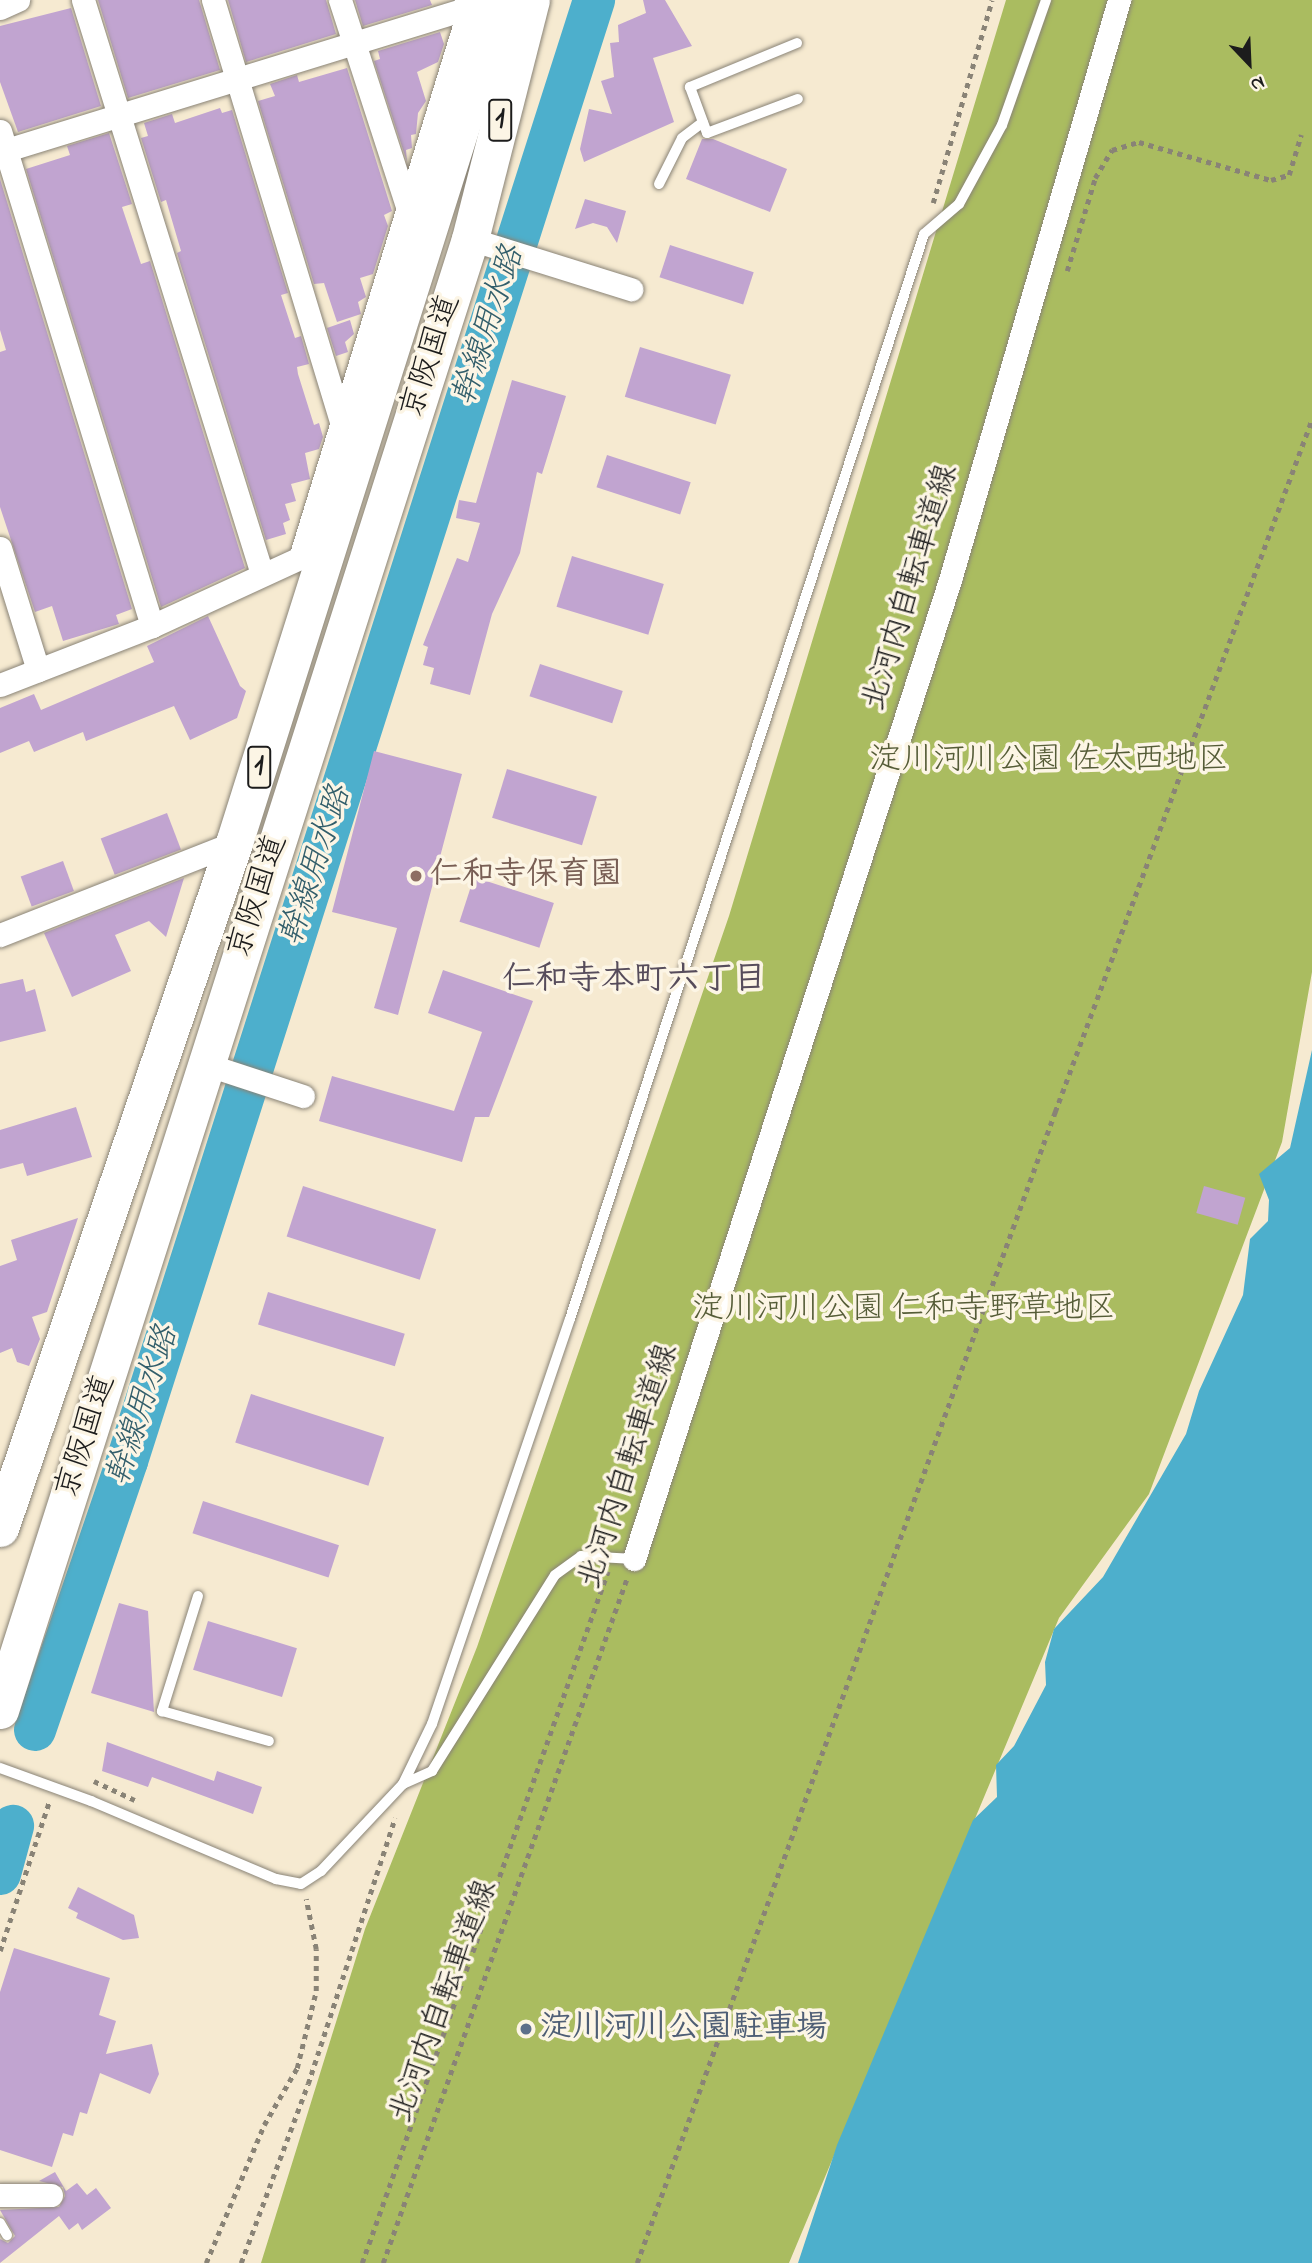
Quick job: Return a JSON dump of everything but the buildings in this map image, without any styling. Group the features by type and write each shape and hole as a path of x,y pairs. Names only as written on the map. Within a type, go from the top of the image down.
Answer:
{"highway":[{"name":"京阪国道","path":"0,1710 221,1069 484,244 531,0"},
{"name":"京阪国道","path":"0,1528 234,843 313,558 477,2"}],"street":[{"path":"0,8 18,0"},
{"path":"83,0 262,574"},
{"path":"213,0 341,420"},
{"path":"340,0 407,206"},
{"name":"北河内自転車道線","path":"624,1557 950,580 1119,0"},
{"path":"152,626 2,144 119,116 477,2"},
{"path":"0,685 152,626 262,574 313,558 341,420 407,206 477,2"},
{"path":"484,244 631,289"},
{"path":"0,548 38,670"},
{"path":"0,935 234,843"},
{"path":"221,1069 303,1096"},
{"path":"0,2195 51,2195"}],"lane":[{"path":"0,1768 54,1787 276,1879 301,1884 321,1871 403,1784 432,1724 566,1332 924,234 958,204 1002,125 1046,0"},
{"path":"797,43 690,86 707,133 798,99"},
{"path":"659,184 682,138 703,122"},
{"path":"403,1784 432,1771 555,1575 581,1556 624,1557"},
{"path":"198,1596 162,1711 269,1741"},
{"path":"0,2223 7,2235"}],"path":[{"path":"924,234 992,0"},
{"path":"1062,284 1095,178 1112,150 1139,142 1271,180 1289,175 1301,135"},
{"path":"637,2263 1055,1112 1312,419"},
{"name":"北河内自転車道線","path":"383,2263 519,1889 624,1557"},
{"name":"北河内自転車道線","path":"362,2263 624,1557"},
{"path":"241,2263 308,2084 391,1837 403,1784"},
{"path":"0,1951 54,1787"},
{"path":"206,2263 264,2125 297,2068 316,1991 316,1949 301,1884"}],"green space":[{"name":"淀川河川公園 仁和寺野草地区","path":"1006,0 1312,0 1312,972 1282,1142 1149,1494 1059,1618 789,2263 261,2263 365,1929 477,1647 729,916"}],"water":[{"path":"1312,1050 1312,2263 798,2263 837,2145 973,1820 997,1797 996,1765 1014,1746 1046,1685 1045,1662 1054,1629 1103,1577 1186,1434 1199,1391 1243,1295 1250,1239 1268,1221 1269,1200 1259,1174 1290,1148"}],"waterway":[{"name":"幹線用水路","path":"35,1730 127,1461 594,0"},
{"name":"幹線用水路","path":"0,1874 13,1826"}],"place":[{"name":"仁和寺保育園","path":"416,876"},
{"name":"淀川河川公園駐車場","path":"526,2029"}],"district":[{"name":"仁和寺本町六丁目","path":"634,981"}],"park label":[{"name":"淀川河川公園 佐太西地区","path":"1049,761"}]}
